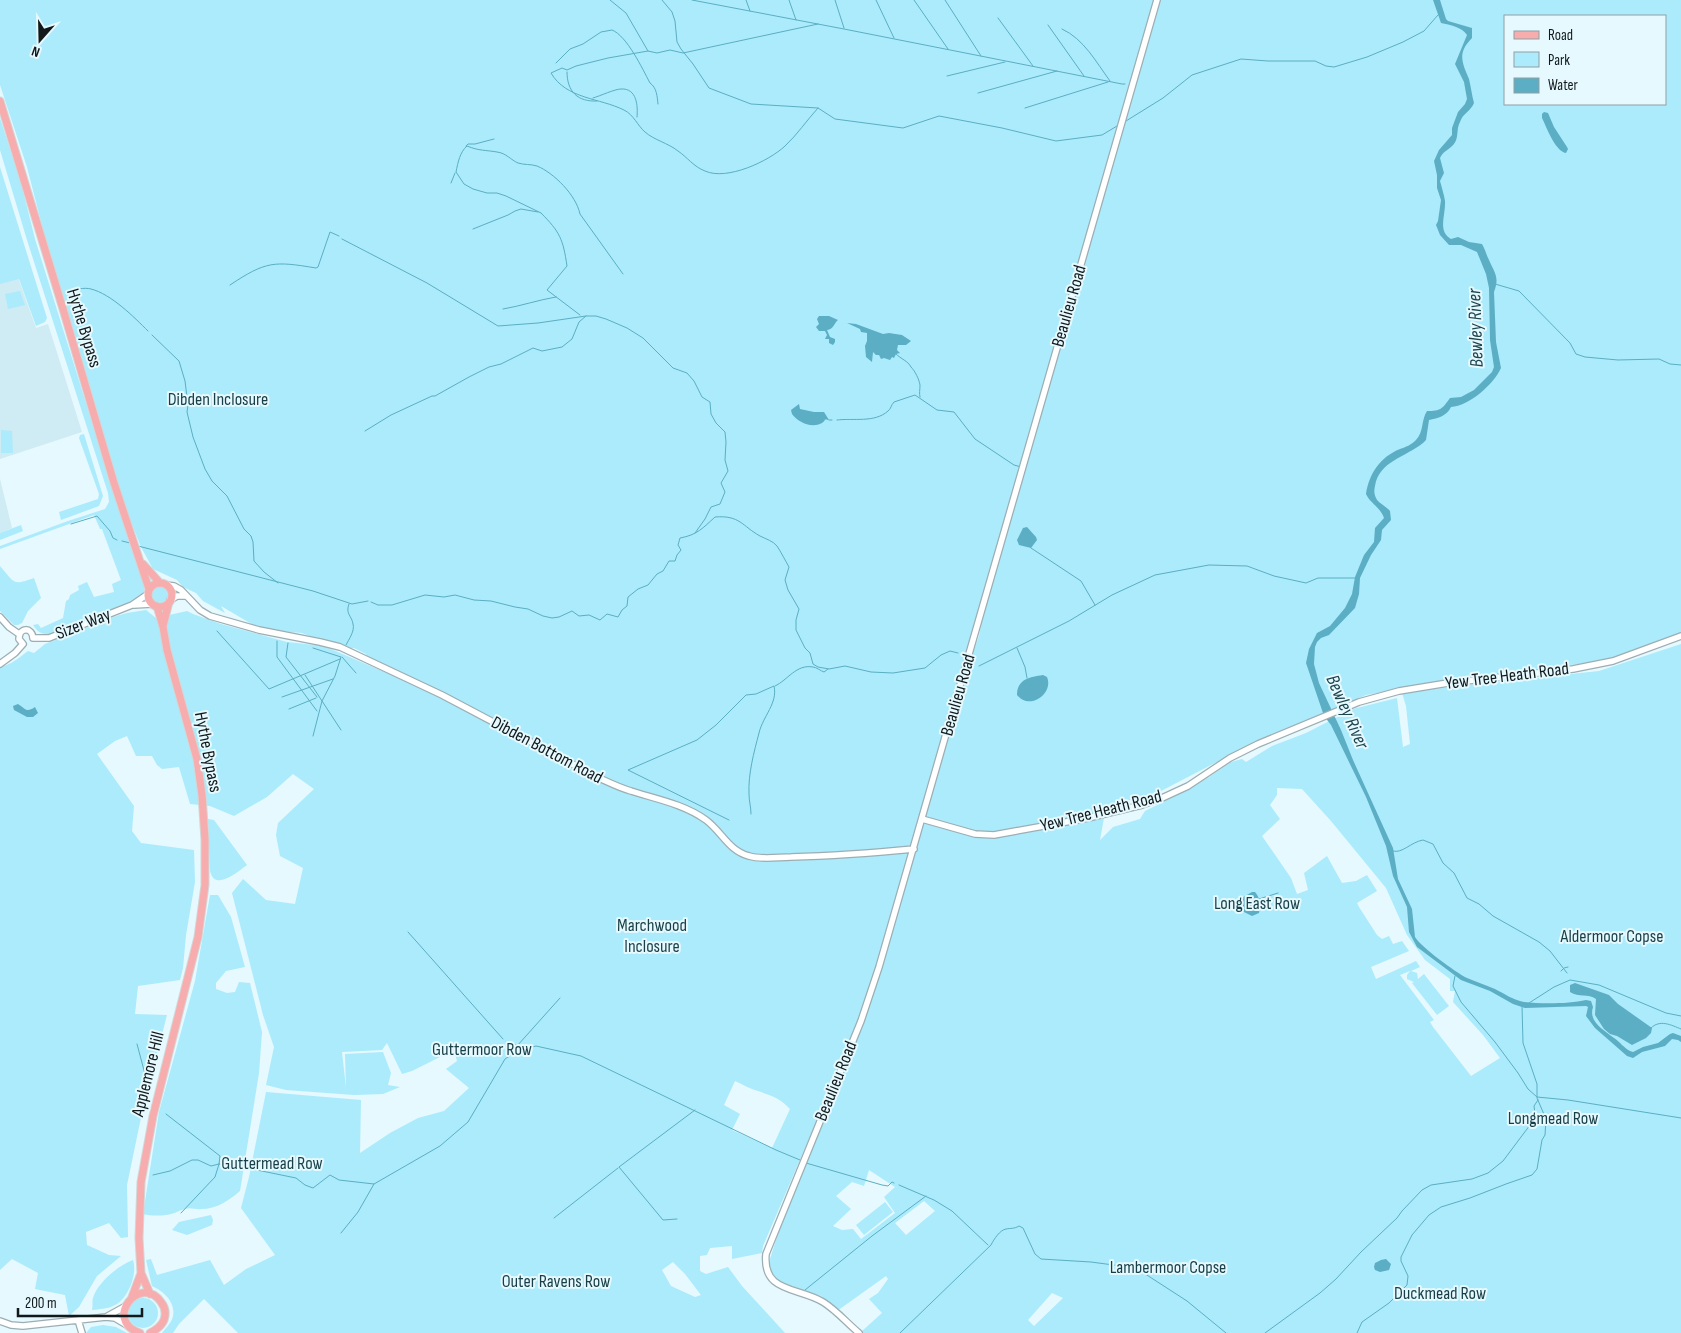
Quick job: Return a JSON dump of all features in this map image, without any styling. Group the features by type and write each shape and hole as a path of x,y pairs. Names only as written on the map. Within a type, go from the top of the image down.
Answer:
{"main road":[{"name":"Hythe Bypass","path":"0,102 114,483 141,562 149,592"},
{"name":"Hythe Bypass","path":"141,562 163,584"},
{"path":"154,584 163,584 170,590 170,601 163,606 154,605 149,592 154,584"},
{"name":"Hythe Bypass","path":"163,627 170,601"},
{"name":"Hythe Bypass","path":"154,605 163,627 167,650 197,758 205,831 205,885"},
{"name":"Applemore Hill","path":"158,1330 163,1322 164,1308 162,1302 150,1294 141,1273 138,1238 141,1182 153,1116 198,937 205,885"},
{"name":"Applemore Hill","path":"126,1306 132,1297 141,1273"},
{"path":"132,1297 138,1294 150,1294"},
{"path":"126,1306 124,1316 128,1326 139,1333"},
{"path":"150,1333 158,1330"}],"street":[{"name":"Beaulieu Road","path":"859,1333 820,1300 774,1282 767,1271 765,1263 766,1254 868,1002 914,849 1157,0"},
{"name":"Dibden Bottom Road","path":"163,584 174,586 181,590 208,616 259,630 340,647 418,683 599,778 696,814 712,826 730,846 740,853 754,857 774,858 914,849"},
{"name":"Sizer Way","path":"33,638 49,638 132,605 149,592"},
{"path":"170,601 177,596 186,596"},
{"name":"Sizer Way","path":"132,605 154,605"},
{"path":"0,617 9,628 19,634 23,644"},
{"path":"0,664 33,638 28,629 23,630 19,634"},
{"name":"Yew Tree Heath Road","path":"922,819 976,834 994,835 1073,821 1142,805 1188,786 1230,758 1258,744 1359,702 1399,691 1455,682 1574,669 1613,661 1681,636"},
{"path":"0,1321 11,1325 23,1326 78,1320 106,1316 126,1306"},
{"path":"106,1316 115,1318 128,1326"},
{"path":"78,1320 82,1333"}],"shaded area":[{"path":"16,272 36,328 48,324 82,432 0,459 0,278"},
{"path":"0,479 12,528 0,533"}],"green space":[{"path":"0,0 1156,0 951,712 958,707 963,680 979,636 999,554 1160,0 1681,0 1681,633 1611,660 1456,679 1366,695 1238,751 1161,791 1106,807 1100,840 1113,827 1140,819 1145,811 1209,777 1231,762 1242,759 1246,762 1272,746 1306,733 1353,709 1397,698 1403,747 1410,744 1406,706 1402,693 1599,671 1681,644 1681,1333 862,1333 882,1313 869,1299 878,1293 888,1279 886,1276 837,1311 821,1296 782,1283 770,1273 769,1262 796,1188 793,1185 819,1128 826,1118 820,1113 763,1246 762,1253 732,1259 732,1246 710,1248 707,1255 700,1256 700,1271 706,1274 728,1267 742,1286 785,1333 238,1333 204,1299 179,1324 173,1333 162,1333 172,1318 173,1306 164,1294 152,1286 146,1260 151,1259 157,1275 210,1260 224,1285 246,1269 275,1255 241,1208 266,1092 361,1100 360,1153 390,1133 418,1118 444,1111 469,1088 446,1069 457,1061 454,1050 402,1074 387,1043 382,1050 342,1052 346,1088 345,1054 383,1052 391,1073 388,1085 400,1087 383,1094 354,1095 286,1090 266,1085 274,1047 263,1015 232,893 243,879 266,900 295,904 303,868 280,856 276,835 278,823 314,789 293,774 267,797 234,816 210,806 190,804 179,767 162,769 157,765 152,756 136,756 127,736 115,741 97,754 134,806 132,831 141,843 194,850 195,882 180,980 138,986 135,1014 167,1015 143,1108 127,1185 128,1237 121,1238 109,1223 86,1232 87,1245 109,1255 121,1256 97,1276 79,1307 69,1316 65,1295 35,1289 38,1273 12,1259 0,1270 0,667 12,663 28,651 34,653 45,644 116,616 146,610 156,618 187,611 221,624 287,642 324,646 389,674 391,670 354,648 348,649 302,633 255,626 221,606 225,613 203,601 196,593 183,587 177,580 153,569 141,547 128,514 108,454 98,414 47,245 27,167 0,85","holes":["1277,788 1302,789 1331,821 1386,888 1407,935 1425,960 1450,979 1450,991 1455,991 1453,1002 1483,1035 1500,1058 1471,1076 1433,1027 1430,1022 1434,1020 1400,975 1410,971 1407,979 1414,982 1412,983 1437,1015 1449,1006 1424,974 1418,979 1417,973 1411,971 1420,967 1416,961 1376,979 1371,967 1409,951 1402,941 1393,944 1389,936 1382,939 1377,935 1359,907 1357,903 1377,891 1367,875 1356,881 1342,883 1327,856 1304,873 1308,890 1297,894 1291,878 1262,836 1280,819 1270,805 1277,795","735,1081 775,1097 790,1109 772,1148 732,1130 740,1114 724,1105","869,1170 895,1187 884,1197 895,1213 861,1239 853,1229 842,1230 833,1226 851,1209 836,1196 852,1182 864,1186","924,1201 935,1211 906,1235 895,1223","673,1262 701,1295 695,1297 671,1286 662,1270","1052,1293 1063,1298 1034,1326 1028,1320"]},
{"path":"0,118 21,183 35,239 131,548 142,572 145,585 142,595 134,600 52,634 41,633 33,625 38,624 41,628 63,618 66,601 70,595 79,590 78,586 87,582 94,597 114,592 112,584 121,580 102,529 100,529 94,515 0,549 0,546 105,509 109,502 108,493 0,150"},
{"path":"0,167 47,318 45,322 36,326 19,279 0,284"},
{"path":"20,291 25,305 8,309 5,294"},
{"path":"1,430 12,431 13,453 1,453"},
{"path":"84,434 103,496 99,506 61,520 59,512 98,499 99,494 79,438 80,435"},
{"path":"21,525 23,531 0,540 0,533"},
{"path":"0,566 14,581 22,582 34,578 41,598 28,611 22,623 18,625 14,625 0,611"},
{"path":"159,586 165,589 168,595 165,601 159,604 153,601 150,595 153,589"},
{"path":"208,819 214,820 247,865 227,879 216,880 210,871"},
{"path":"210,895 218,895 231,917 245,967 226,971 216,983 216,989 227,993 235,992 239,982 250,983 262,1032 259,1073 240,1191 227,1201 212,1208 187,1208 173,1214 164,1215 143,1214 159,1112 195,981"},
{"path":"885,1202 893,1212 864,1235 856,1225"},
{"path":"211,1215 212,1225 187,1235 172,1230 179,1222"},
{"path":"133,1260 133,1280 123,1299 111,1307 92,1310 93,1298 99,1286 115,1270"},
{"path":"143,1298 154,1302 158,1313 154,1324 143,1328 132,1324 128,1313 132,1302"},
{"path":"103,1325 116,1327 127,1333 86,1333 91,1327"}],"water":[{"path":"1433,0 1440,0 1448,21 1472,28 1472,38 1464,48 1462,58 1474,103 1461,119 1456,142 1440,158 1444,173 1440,181 1445,201 1443,227 1444,232 1451,239 1458,237 1469,242 1482,244 1494,271 1496,278 1494,292 1496,342 1501,368 1493,381 1480,393 1465,403 1451,407 1442,416 1429,420 1426,440 1394,460 1382,471 1378,478 1375,494 1377,500 1390,511 1391,520 1382,530 1381,540 1360,578 1359,594 1355,608 1329,635 1317,642 1314,664 1319,683 1393,848 1398,879 1412,909 1415,937 1418,941 1462,975 1516,1000 1547,1003 1591,1001 1595,1021 1602,1029 1630,1051 1633,1052 1658,1043 1673,1033 1681,1036 1681,1042 1672,1039 1665,1046 1642,1052 1633,1058 1627,1056 1595,1028 1586,1016 1588,1007 1525,1008 1513,1004 1490,991 1461,980 1417,947 1409,932 1407,907 1393,876 1386,846 1366,797 1331,725 1324,716 1306,663 1309,649 1317,633 1330,626 1345,608 1352,594 1355,577 1364,555 1374,542 1375,528 1384,518 1366,494 1373,473 1381,461 1393,452 1408,446 1419,437 1427,411 1438,410 1450,398 1461,397 1474,390 1492,372 1494,367 1490,340 1489,288 1486,274 1477,252 1461,245 1449,245 1440,235 1436,225 1441,200 1437,188 1434,161 1439,150 1452,135 1452,128 1458,112 1467,99 1464,82 1455,64 1467,35 1459,28 1441,23"},
{"path":"1544,112 1548,113 1554,127 1567,147 1566,153 1558,148 1552,138 1542,118"},
{"path":"819,316 829,316 838,320 833,327 827,330 830,337 835,339 833,345 829,343 829,339 825,339 827,335 825,331 819,331 816,327 819,324 817,319"},
{"path":"847,323 856,324 883,334 902,335 911,341 906,345 898,345 897,350 900,353 890,360 881,359 879,355 873,352 872,362 866,357 867,333 861,332 860,329"},
{"path":"799,404 800,409 824,412 829,420 825,419 818,425 809,425 801,422 792,414 791,410"},
{"path":"1027,527 1037,540 1031,548 1019,545 1017,540 1023,528"},
{"path":"1043,675 1047,677 1048,683 1047,689 1040,698 1028,701 1017,695 1019,685 1022,682 1029,678"},
{"path":"18,704 28,710 35,707 38,713 33,717 27,717 14,710 13,706"},
{"path":"1252,892 1257,894 1260,905 1259,913 1252,916 1242,911 1237,902"},
{"path":"1575,983 1609,995 1618,1004 1652,1028 1651,1033 1646,1038 1632,1045 1610,1034 1604,1029 1595,1015 1596,999 1570,992 1570,985"},
{"path":"1386,1259 1391,1264 1389,1270 1380,1272 1375,1270 1375,1263"}],"waterway":[{"path":"610,0 626,13 648,51"},
{"path":"662,0 672,12 677,42 709,88 751,104 818,108 835,119 903,128 939,116 1056,141 1102,135 1117,126"},
{"path":"692,0 1125,84"},
{"path":"746,0 750,11"},
{"path":"789,0 796,20"},
{"path":"835,0 844,28"},
{"path":"876,0 894,38"},
{"path":"914,0 948,49"},
{"path":"945,0 981,56"},
{"path":"1126,121 1163,98 1192,75 1241,59 1315,61 1334,67 1367,57 1403,42 1424,31 1438,15"},
{"path":"998,18 1033,66"},
{"path":"818,24 683,53 670,50 657,53 648,51 608,58 567,70 562,68 551,73 557,82 574,93 624,110 649,135 674,148 701,169 714,173 725,173 747,168 769,158 789,142 818,108"},
{"path":"1048,25 1084,76"},
{"path":"1062,29 1070,33 1083,45 1110,81"},
{"path":"556,63 570,49 583,44 601,32 612,30 618,33 634,53 655,90 658,104"},
{"path":"947,76 1005,62"},
{"path":"978,93 1057,71"},
{"path":"567,72 571,90 579,98 597,101"},
{"path":"1025,108 1108,82"},
{"path":"593,98 615,90 626,89 635,98 637,117"},
{"path":"466,146 494,139"},
{"path":"541,213 506,196 497,193 487,193 464,184 456,172 460,157 465,148 467,146 506,155 518,163 544,169 557,179 574,199 580,214 623,274"},
{"path":"451,183 455,173"},
{"path":"473,229 521,209 538,212"},
{"path":"541,213 553,225 560,236 567,266 547,290 580,315"},
{"path":"230,285 253,271 271,265 290,264 316,268 318,267 330,232 339,236"},
{"path":"342,239 427,283 498,326 596,316 627,328 643,338 673,368 687,373 694,381 702,397 710,402 711,414 716,423 725,432 725,460 728,471 721,483 725,492 720,504 711,507 695,533"},
{"path":"1495,284 1519,291 1570,343 1576,354 1585,357 1618,360 1659,359 1670,364 1681,365"},
{"path":"67,291 85,288 99,292 122,307 148,331"},
{"path":"503,309 556,297"},
{"path":"365,431 391,415 435,396 489,367 501,364 533,348 542,351 562,347 572,339 579,322 586,316"},
{"path":"152,335 179,361 185,381 187,412 193,437 205,469 212,481 227,496 244,529 251,536 254,561 278,583"},
{"path":"896,354 908,363 919,380 920,397"},
{"path":"837,420 877,417 889,410 894,402 915,395 937,410 954,412 975,439 1014,465 1021,467"},
{"path":"71,524 97,516 110,531 113,538 117,540"},
{"path":"371,602 378,605 392,605 425,595 444,597 455,595 528,609 552,618 572,611 579,616 589,615 600,620 607,614 618,617 627,606 628,597 638,589 648,585 657,574 663,571 669,561 675,561 681,550 678,545 680,538 695,533 715,517 723,517 735,519 779,548 789,567 785,580 788,590 799,609 796,630 805,648 810,653 813,664 818,667 829,669 845,666 871,672 893,673 925,668 941,655 950,651 958,653"},
{"path":"122,541 130,543"},
{"path":"138,546 313,591 352,604 368,601"},
{"path":"1031,548 1081,581 1095,605"},
{"path":"979,666 1069,621 1112,595 1155,575 1209,565 1247,566 1274,576 1306,583 1318,578 1355,578"},
{"path":"346,645 353,629 348,613 349,604"},
{"path":"217,631 269,689 340,659"},
{"path":"277,641 277,657 317,711"},
{"path":"288,643 286,657 317,697"},
{"path":"313,648 341,657 335,676 322,701 313,736"},
{"path":"1017,648 1025,667 1027,678"},
{"path":"342,657 356,673"},
{"path":"775,686 802,668 814,667 824,672 828,669"},
{"path":"305,675 341,730"},
{"path":"282,697 333,679"},
{"path":"729,820 628,770 697,740 716,725 746,695 756,694 774,686 774,698 761,727 749,779 751,814"},
{"path":"289,709 316,698"},
{"path":"1393,851 1400,851 1423,840 1433,844 1443,863 1454,873 1467,898 1479,904 1493,916 1539,942 1550,951 1567,973"},
{"path":"1259,899 1278,893"},
{"path":"408,932 503,1039"},
{"path":"1561,971 1568,967"},
{"path":"1455,976 1453,986 1461,1002 1495,1042 1528,1089 1537,1097 1568,1100 1681,1118"},
{"path":"1529,1003 1554,987 1570,980 1599,985 1666,1013 1681,1016"},
{"path":"517,1046 560,998"},
{"path":"1357,1333 1362,1322 1389,1303 1407,1285 1408,1276 1401,1257 1412,1235 1429,1215 1441,1207 1532,1175 1537,1169 1542,1140 1545,1135 1546,1119 1537,1098 1537,1084 1523,1043 1522,1005"},
{"path":"1651,1028 1662,1023 1681,1029"},
{"path":"506,1042 529,1048 536,1046 581,1056 800,1160"},
{"path":"137,1044 150,1093"},
{"path":"252,1169 296,1178 313,1188 330,1175 339,1180 374,1184 440,1146 468,1122 505,1059 523,1047"},
{"path":"1265,1333 1336,1279 1422,1190 1431,1185 1472,1179 1488,1173 1503,1161 1533,1121 1535,1114 1534,1106 1538,1100"},
{"path":"677,1219 663,1220 619,1167 695,1110"},
{"path":"166,1114 220,1156 219,1164 245,1168"},
{"path":"153,1175 170,1171 192,1160 198,1160 211,1166 219,1164"},
{"path":"806,1163 882,1185 888,1186 892,1182 894,1183"},
{"path":"181,1213 215,1177 219,1164"},
{"path":"554,1218 618,1168"},
{"path":"341,1233 358,1212 374,1184"},
{"path":"899,1185 934,1200 952,1211 988,1245"},
{"path":"805,1290 872,1236 926,1196"},
{"path":"900,1333 991,1245 999,1233 1019,1226 1023,1228 1035,1254 1041,1259 1091,1262 1136,1268 1187,1301 1226,1333"}],"water label":[{"name":"Bewley River","path":"1476,328"},
{"name":"Bewley River","path":"1347,712"}],"park label":[{"name":"Dibden Inclosure","path":"218,399"},
{"name":"Long East Row","path":"1257,903"},
{"name":"Marchwood Inclosure","path":"652,935"},
{"name":"Aldermoor Copse","path":"1612,936"},
{"name":"Guttermoor Row","path":"482,1049"},
{"name":"Longmead Row","path":"1553,1118"},
{"name":"Guttermead Row","path":"272,1163"},
{"name":"Lambermoor Copse","path":"1168,1267"},
{"name":"Outer Ravens Row","path":"556,1281"},
{"name":"Duckmead Row","path":"1440,1293"}]}
